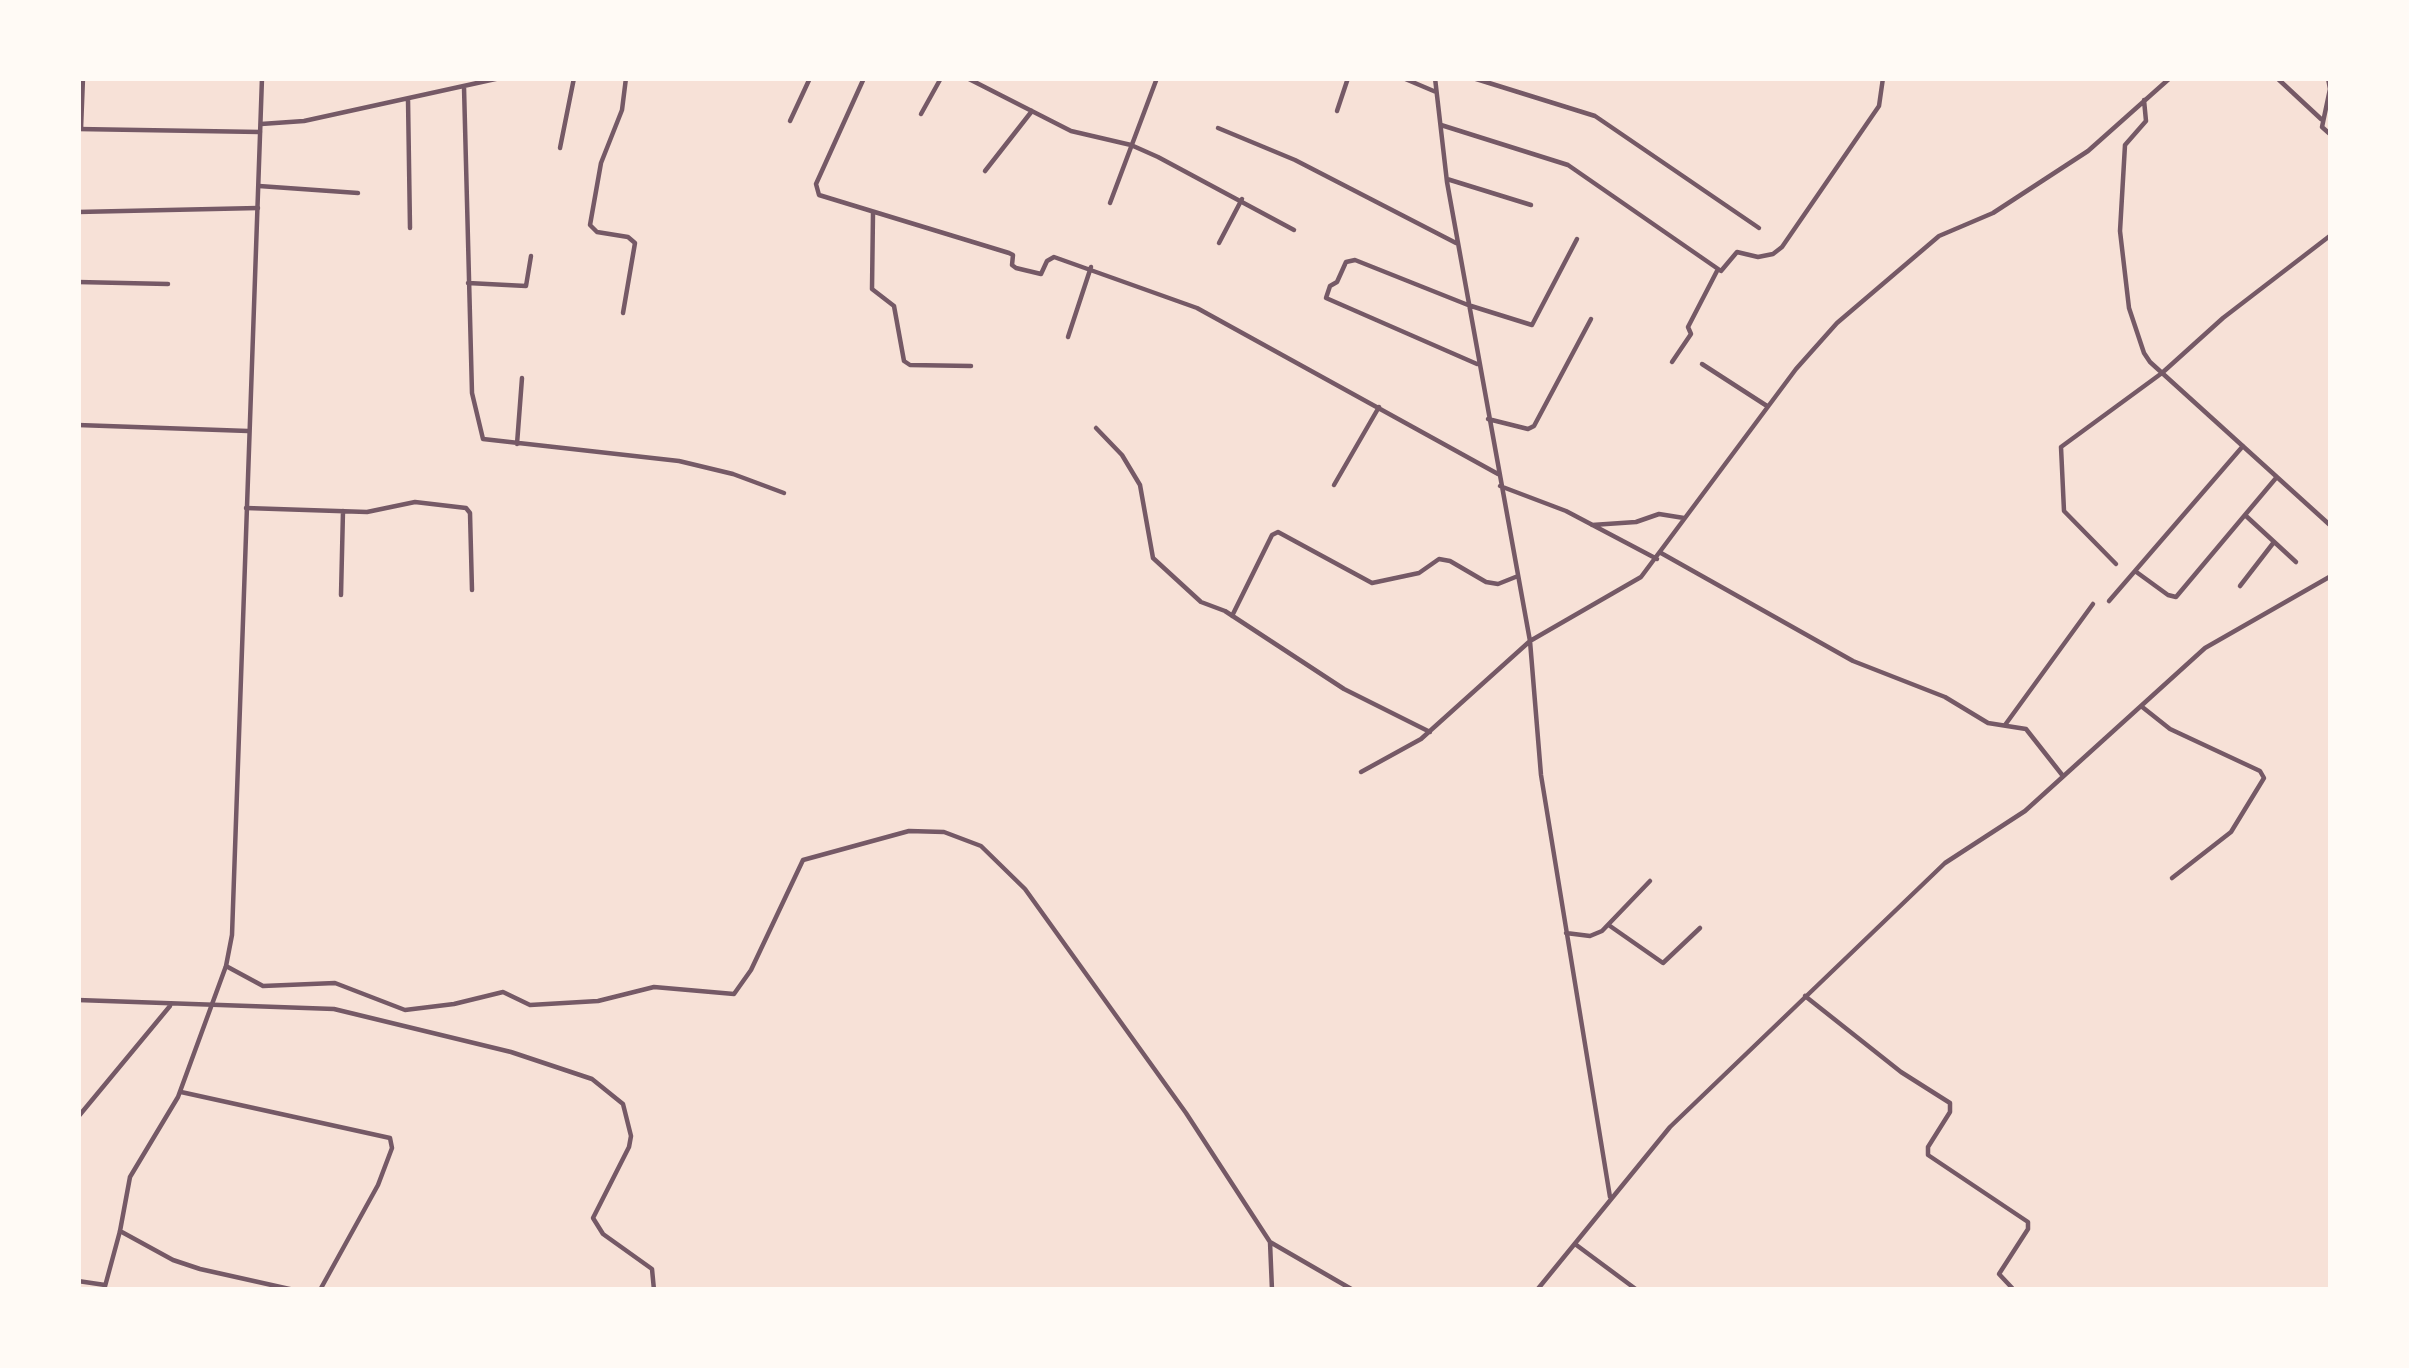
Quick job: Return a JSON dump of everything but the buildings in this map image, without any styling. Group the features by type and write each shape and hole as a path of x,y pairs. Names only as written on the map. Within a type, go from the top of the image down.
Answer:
{"street":[{"path":"83,78 80,129 261,128 500,78"},
{"path":"78,1281 104,1288 130,1178 180,1092 226,966 235,906 262,78"},
{"path":"560,148 574,78"},
{"path":"623,313 635,243 628,237 597,232 590,225 601,163 622,110 626,78"},
{"path":"790,121 810,78"},
{"path":"864,78 815,189 819,195 1009,253 1012,266 1038,274 1050,257 1091,267 1197,308 1498,474"},
{"path":"921,114 940,78"},
{"path":"967,78 1087,136 1131,145 1294,230"},
{"path":"1110,203 1157,78"},
{"path":"1337,111 1348,78"},
{"path":"1402,78 1437,93"},
{"path":"1436,78 1468,304 1530,641 1541,775 1610,1197"},
{"path":"1473,78 1594,116 1759,228"},
{"path":"1441,125 1568,165 1717,271 1724,270 1737,252 1756,258 1782,247 1879,106 1883,78"},
{"path":"2149,78 2160,86"},
{"path":"1361,772 1404,752 1530,641 1627,588 1659,556 1768,407 1837,323 1939,236 1994,213 2089,151 2170,78"},
{"path":"2277,78 2322,120"},
{"path":"2328,78 2322,128 2331,135"},
{"path":"464,87 472,393 477,424 487,442 708,466 784,493"},
{"path":"408,100 410,228"},
{"path":"2144,100 2146,121 2125,145 2120,231 2130,314 2147,358 2331,526"},
{"path":"985,171 1033,111"},
{"path":"1218,128 1295,160 1458,244"},
{"path":"1447,178 1531,205"},
{"path":"259,187 358,193"},
{"path":"1219,243 1242,199"},
{"path":"78,212 258,208"},
{"path":"873,213 872,289 894,306 904,361 971,365"},
{"path":"2116,563 2064,511 2061,447 2162,373 2223,318 2331,235"},
{"path":"1479,365 1325,296 1346,262 1355,260 1532,325 1577,239"},
{"path":"468,283 526,286 531,256"},
{"path":"1068,337 1091,267"},
{"path":"1672,362 1691,334 1688,328 1717,271"},
{"path":"78,282 168,284"},
{"path":"1488,419 1528,429 1534,426 1592,319"},
{"path":"1702,364 1768,407"},
{"path":"517,444 522,378"},
{"path":"1334,485 1379,407"},
{"path":"78,424 248,431"},
{"path":"1096,428 1122,454 1140,485 1153,557 1201,602 1232,616 1344,689 1430,731"},
{"path":"2109,601 2245,445"},
{"path":"2135,571 2176,597 2278,476"},
{"path":"1500,486 1659,556 1894,680 1945,697 1979,719 2026,729 2064,777"},
{"path":"246,508 384,511 415,502 466,508 470,513 472,590"},
{"path":"341,595 343,512"},
{"path":"1592,525 1636,522 1659,514 1684,518"},
{"path":"2246,515 2296,562"},
{"path":"1232,616 1278,532 1372,583 1419,573 1439,559 1450,560 1486,582 1498,584 1518,576"},
{"path":"2240,586 2274,542"},
{"path":"1538,1290 1670,1126 1945,863 2024,811 2205,648 2331,576"},
{"path":"2005,725 2093,604"},
{"path":"2141,706 2170,729 2260,771 2264,778 2231,832 2172,878"},
{"path":"226,966 263,986 345,985 405,1010 454,1004 496,992 530,1005 598,1001 654,987 734,994 751,970 803,860 909,831 944,832 987,851 1025,889 1186,1113 1270,1242 1353,1290"},
{"path":"1566,933 1590,936 1610,926 1650,881"},
{"path":"1610,926 1663,963 1700,928"},
{"path":"1804,996 1901,1072 1950,1103 1928,1155 2027,1222 2028,1229 1999,1274 2014,1290"},
{"path":"78,1000 334,1009 511,1052 602,1084 625,1108 631,1142 593,1218 603,1234 652,1269 654,1290"},
{"path":"78,1117 171,1004"},
{"path":"180,1092 390,1138 392,1148 378,1185 320,1290"},
{"path":"120,1231 173,1260 294,1290"},
{"path":"1270,1242 1273,1290"},
{"path":"1575,1244 1637,1290"}]}
